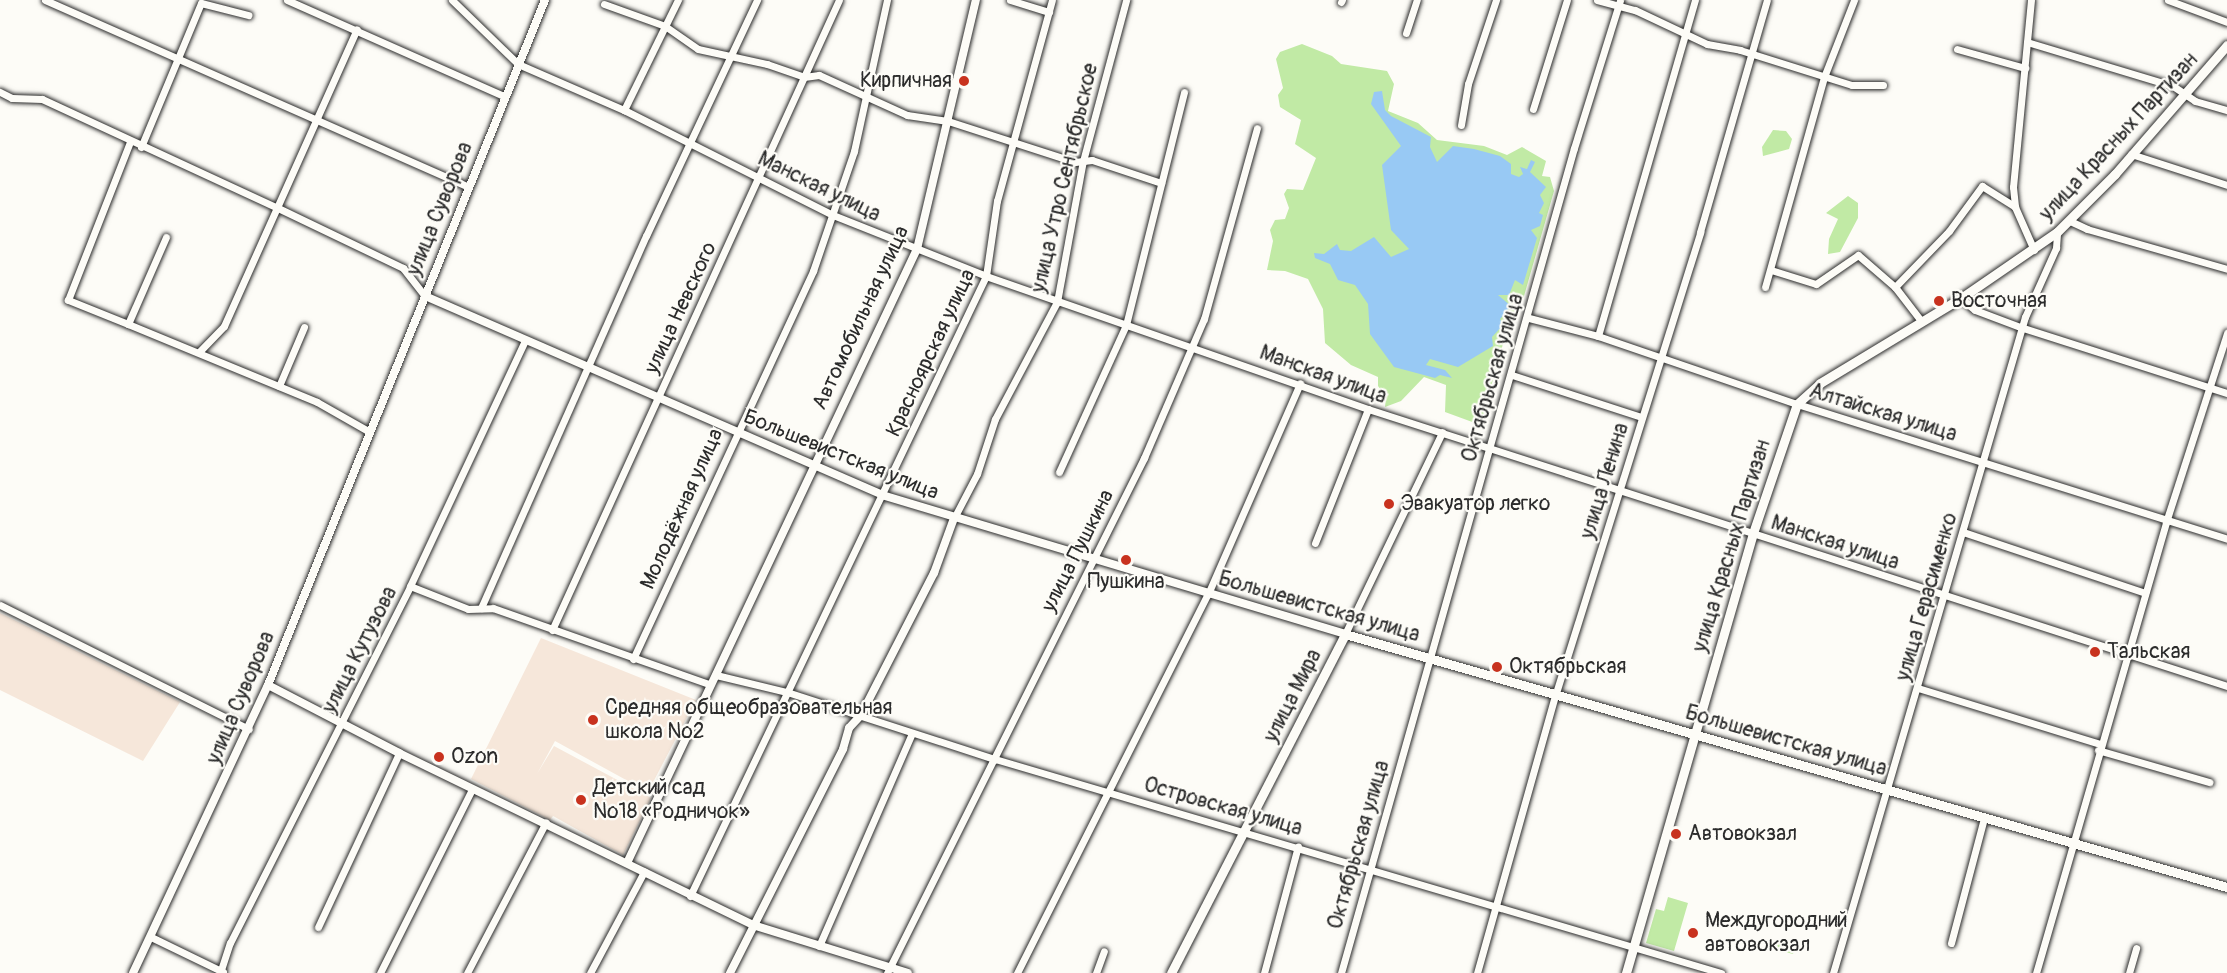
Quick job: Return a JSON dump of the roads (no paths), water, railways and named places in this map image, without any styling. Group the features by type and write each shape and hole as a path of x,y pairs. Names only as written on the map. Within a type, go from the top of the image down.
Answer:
{"main road":[{"name":"улица Красных Партизан","path":"1626,973 1753,533 1797,404 1820,383 1962,298 2057,232 2070,221 2131,154 2227,45"},
{"name":"Большевистская улица","path":"1345,634 2227,887"},
{"name":"улица Мира","path":"1171,973 1345,634"}],"street":[{"path":"45,0 468,187"},
{"path":"286,0 357,29 504,96"},
{"name":"Манская улица","path":"452,0 518,64 624,110 689,144 759,176 832,215 917,249 1057,302 1300,383 1368,410 1621,489 1944,596 2227,686"},
{"name":"улица Суворова","path":"133,973 268,685 368,431 545,0"},
{"path":"624,110 678,0"},
{"path":"481,608 689,144 757,0"},
{"name":"улица Невского","path":"552,630 839,0"},
{"name":"Молодёжная улица","path":"633,658 735,432 813,271 868,98 887,0"},
{"name":"Автомобильная улица","path":"627,863 709,684 716,675 812,466 917,249 976,0"},
{"path":"1010,0 1049,12"},
{"name":"Красноярская улица","path":"690,896 987,276 997,201 1015,143 1052,0"},
{"name":"улица Утро Сентябрьское","path":"730,973 843,749 849,728 861,715 933,573 954,518 977,474 994,419 1057,302 1083,161 1126,0"},
{"path":"1406,33 1417,0"},
{"path":"1461,125 1468,84 1496,0"},
{"path":"1533,110 1567,0"},
{"path":"1597,0 1635,10 1684,35 1824,77 1852,85 1883,85"},
{"path":"1598,336 1695,0"},
{"name":"улица Ленина","path":"1477,973 1498,907 1555,696 1621,489 1767,0"},
{"path":"1765,288 1824,77 1854,0"},
{"name":"улица Красных Партизан","path":"2031,0 2014,151 2015,207 2034,250"},
{"path":"2168,0 2227,22"},
{"path":"141,147 201,3 248,15"},
{"path":"604,4 665,26 698,49 804,77 819,75 907,115 948,121 1015,143 1083,161 1092,160 1161,183"},
{"name":"Октябрьская улица","path":"1341,973 1429,657 1529,318 1574,148 1619,4"},
{"path":"199,352 224,326 317,121 337,67 357,29"},
{"path":"2027,42 2173,86 2184,94 2227,110"},
{"path":"1958,49 2025,68"},
{"path":"0,92 12,98 42,99 130,142 278,208 403,268 425,296"},
{"path":"1059,472 1126,325 1184,92"},
{"name":"улица Пушкина","path":"888,970 1144,458 1204,319 1257,128"},
{"path":"130,142 68,300 279,386 368,431"},
{"path":"2131,154 2227,185"},
{"path":"1895,287 1949,231 1982,186 2015,207"},
{"path":"2070,221 2227,269"},
{"name":"улица Герасименко","path":"1833,973 2023,328 2056,248 2057,232"},
{"path":"128,324 166,237"},
{"path":"1771,270 1816,284 1858,255 1895,287 1922,322"},
{"name":"Большевистская улица","path":"425,296 588,369 882,495 1092,560 1345,634"},
{"path":"1962,298 1975,310 2023,328 2227,393"},
{"name":"Алтайская улица","path":"1529,318 1598,336 1797,404 2166,522 2227,539"},
{"path":"279,386 304,327"},
{"path":"2036,973 2099,747 2166,522 2227,333"},
{"name":"улица Кутузова","path":"222,972 230,943 410,586 525,340"},
{"path":"1512,375 1641,417"},
{"path":"1017,973 1208,594 1300,383"},
{"path":"1315,543 1368,410"},
{"name":"улица Мира","path":"1345,634 1442,432"},
{"path":"1963,532 2145,593"},
{"path":"410,586 468,609 493,608 709,684"},
{"path":"0,605 249,729"},
{"name":"Островская улица","path":"716,675 787,692 995,759 1298,846 1721,973"},
{"path":"268,685 399,753 546,822 690,896 753,925 888,970 908,973"},
{"path":"1918,688 2209,782"},
{"path":"819,946 912,733"},
{"path":"318,927 399,753"},
{"path":"380,973 472,789"},
{"path":"1951,943 1984,818"},
{"path":"467,973 546,822"},
{"path":"1264,973 1298,846"},
{"path":"590,973 644,872"},
{"path":"151,937 222,972"},
{"path":"2129,973 2136,948"},
{"path":"1096,973 1104,951"}],"water":[{"path":"1382,91 1385,110 1391,116 1431,137 1430,147 1437,162 1453,146 1474,149 1500,156 1511,164 1511,174 1519,177 1523,174 1520,167 1527,169 1531,160 1535,162 1530,172 1546,187 1540,195 1544,203 1539,213 1543,215 1540,226 1531,230 1537,238 1523,285 1515,280 1509,295 1498,295 1511,306 1500,319 1503,325 1492,337 1493,346 1458,367 1430,359 1426,365 1445,370 1452,378 1440,375 1435,378 1394,367 1370,334 1368,304 1355,285 1338,280 1330,264 1315,258 1314,253 1324,254 1337,244 1340,250 1351,251 1374,237 1391,257 1409,249 1391,230 1382,165 1401,146 1371,104 1374,92"}],"place":[{"name":"Кирпичная","path":"964,81"},
{"name":"Восточная","path":"1939,301"},
{"name":"Эвакуатор легко","path":"1389,504"},
{"name":"Пушкина","path":"1126,560"},
{"name":"Тальская","path":"2095,652"},
{"name":"Октябрьская","path":"1497,667"},
{"name":"Средняя общеобразовательная школа №2","path":"593,720"},
{"name":"Ozon","path":"439,757"},
{"name":"Детский сад №18 «Родничок»","path":"581,800"},
{"name":"Автовокзал","path":"1676,834"},
{"name":"Междугородний автовокзал","path":"1693,933"}]}
